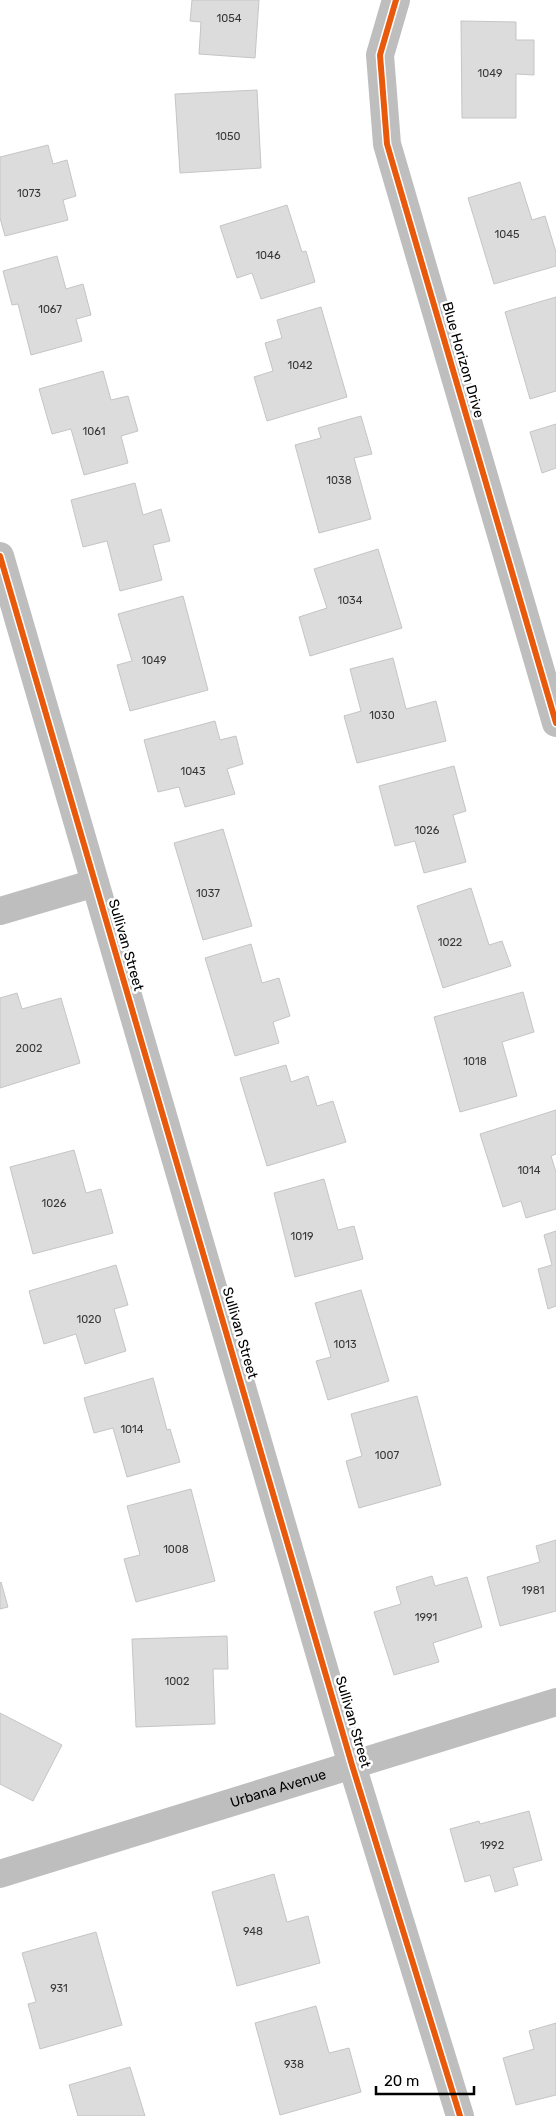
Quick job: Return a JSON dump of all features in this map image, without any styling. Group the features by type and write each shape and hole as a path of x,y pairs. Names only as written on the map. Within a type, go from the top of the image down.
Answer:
{"street":[{"name":"Blue Horizon Drive","path":"396,0 380,55 387,144 556,723"},
{"name":"Sullivan Street","path":"0,556 352,1765 460,2116"},
{"path":"0,910 95,883"},
{"name":"Urbana Avenue","path":"0,1874 556,1702"}],"building":[{"path":"192,0 259,0 255,58 199,54 201,22 190,21"},
{"path":"461,21 516,22 516,40 534,40 534,75 516,74 516,118 462,118"},
{"path":"257,90 261,168 180,173 175,94"},
{"path":"48,145 53,164 67,160 76,196 63,200 68,220 5,236 0,218 0,157"},
{"path":"520,182 532,220 545,216 556,252 556,266 494,284 468,198"},
{"path":"287,205 302,252 306,251 315,282 261,299 252,273 237,278 220,226"},
{"path":"57,256 66,289 83,284 91,315 76,319 82,341 31,355 18,304 12,305 3,271"},
{"path":"556,297 556,391 530,399 505,312"},
{"path":"321,307 347,397 267,421 254,377 273,371 265,343 282,338 277,320"},
{"path":"103,371 111,400 128,396 138,431 121,436 128,463 84,475 71,429 52,434 39,389"},
{"path":"361,416 372,454 354,458 371,519 319,533 295,445 321,438 318,428"},
{"path":"556,424 556,468 542,473 530,432"},
{"path":"135,483 143,515 161,509 170,541 153,545 162,580 120,591 107,541 83,547 71,500"},
{"path":"378,549 402,628 310,656 299,617 327,608 314,569"},
{"path":"183,596 208,690 130,711 117,665 132,661 118,614"},
{"path":"393,658 406,709 436,701 446,741 357,763 344,716 361,711 350,669"},
{"path":"215,721 220,740 236,736 243,764 227,769 235,794 185,807 179,787 158,792 144,740"},
{"path":"454,766 466,811 453,815 466,862 424,873 415,841 395,846 379,786"},
{"path":"223,829 252,926 203,940 174,843"},
{"path":"471,888 489,945 502,941 511,966 443,988 417,906"},
{"path":"251,944 262,983 279,978 290,1016 273,1022 279,1043 235,1056 205,958"},
{"path":"523,992 534,1032 502,1042 517,1096 460,1112 434,1017"},
{"path":"17,993 22,1009 61,998 80,1063 0,1088 0,998"},
{"path":"286,1065 291,1082 308,1076 317,1106 333,1101 346,1142 267,1166 240,1078"},
{"path":"556,1110 556,1154 551,1156 556,1172 556,1209 526,1218 521,1201 503,1207 480,1134"},
{"path":"74,1150 86,1193 101,1189 113,1233 33,1254 10,1167"},
{"path":"324,1179 338,1230 354,1226 363,1259 295,1277 274,1193"},
{"path":"556,1231 556,1306 548,1309 538,1269 552,1265 544,1235"},
{"path":"116,1265 128,1305 114,1309 126,1351 85,1364 76,1334 44,1344 29,1291"},
{"path":"361,1290 389,1381 328,1400 316,1361 331,1357 315,1303"},
{"path":"153,1378 167,1430 170,1429 180,1462 127,1477 113,1428 94,1433 84,1398"},
{"path":"417,1396 441,1485 359,1508 346,1461 362,1456 351,1414"},
{"path":"191,1489 215,1581 136,1602 124,1559 140,1555 127,1506"},
{"path":"556,1540 556,1611 500,1626 487,1577 540,1562 536,1546"},
{"path":"432,1576 435,1586 467,1577 482,1627 433,1643 439,1662 394,1675 374,1612 401,1604 396,1587"},
{"path":"0,1583 8,1607 0,1609"},
{"path":"227,1636 228,1669 213,1669 215,1724 136,1727 132,1639"},
{"path":"0,1713 62,1745 33,1801 0,1784"},
{"path":"529,1811 542,1860 513,1868 518,1885 495,1892 490,1875 465,1882 450,1829 479,1821 480,1824"},
{"path":"274,1874 287,1922 308,1916 320,1963 237,1986 212,1892"},
{"path":"96,1932 122,2025 40,2049 28,2004 36,2002 22,1953"},
{"path":"316,2006 329,2053 349,2048 361,2092 280,2115 255,2023"},
{"path":"556,2023 556,2095 516,2105 503,2058 534,2049 529,2031"},
{"path":"130,2067 145,2116 78,2116 69,2085"}],"cycle path":[{"path":"396,0 380,55 387,144 556,723"},
{"path":"0,556 352,1765 460,2116"}]}
